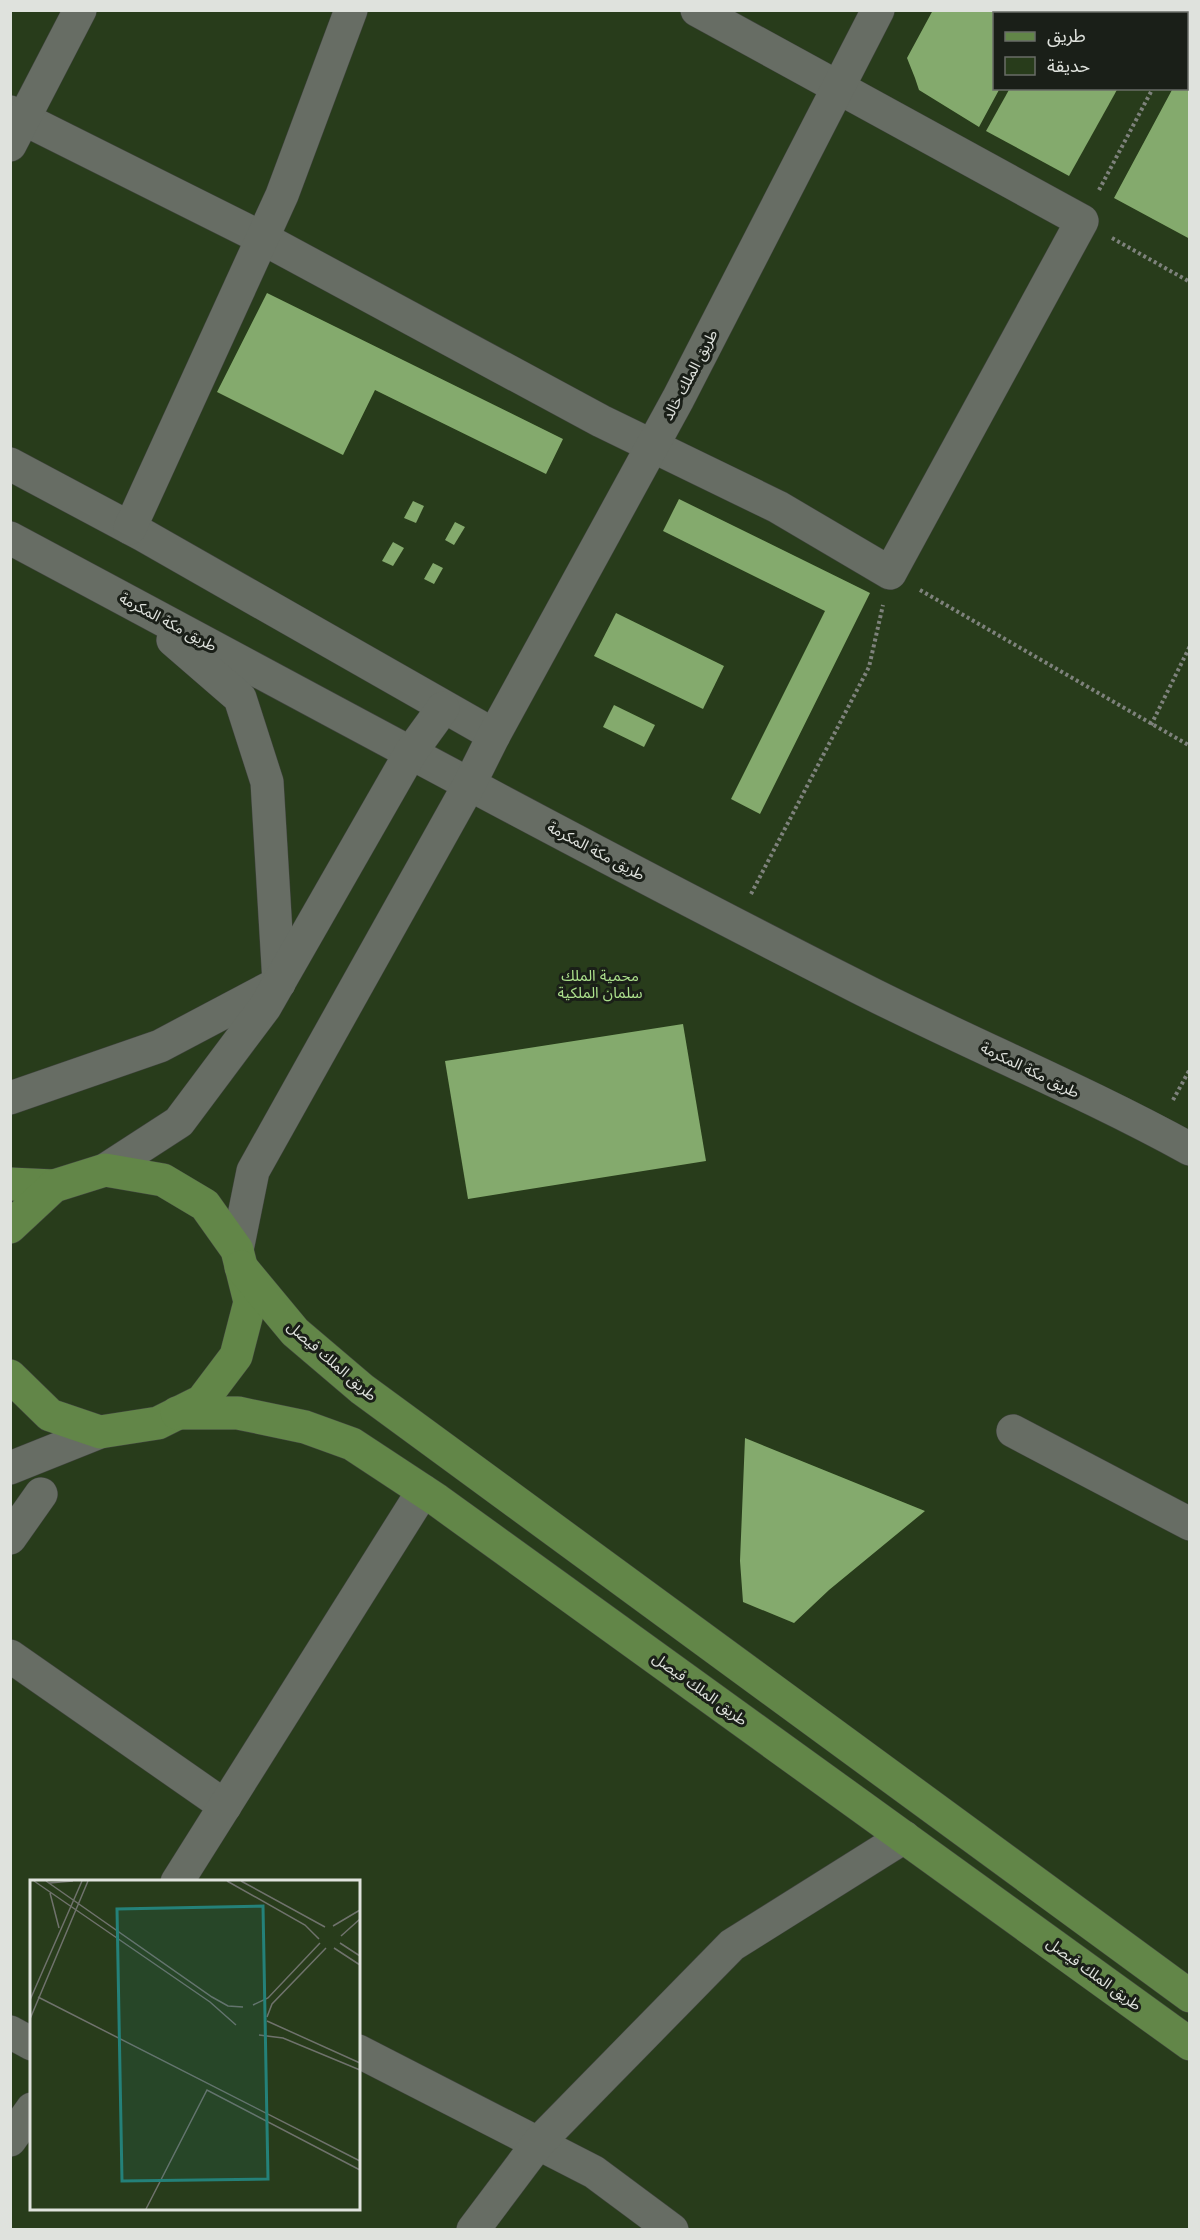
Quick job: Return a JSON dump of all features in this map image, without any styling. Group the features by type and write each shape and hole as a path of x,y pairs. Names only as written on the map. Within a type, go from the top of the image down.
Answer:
{"main road":[{"name":"طريق الملك فيصل","path":"105,1170 163,1180 205,1205 239,1259 295,1332 362,1389 1190,1996"},
{"path":"10,1184 54,1186 105,1170"},
{"path":"10,1227 54,1186"},
{"path":"10,1376 50,1415 100,1432 158,1423 202,1401 236,1356 250,1302 239,1259"},
{"name":"طريق الملك فيصل","path":"177,1413 238,1413 305,1427 352,1444 423,1491 1190,2044"}],"street":[{"path":"80,10 15,125 262,238 601,421 653,444 778,507 890,573 1082,221 837,89 697,10"},
{"path":"129,528 282,195 351,10"},
{"name":"طريق الملك خالد","path":"239,1259 253,1171 469,785 653,444 878,10"},
{"path":"10,464 129,528 494,735"},
{"name":"طريق مكة المكرمة","path":"10,538 469,785 856,987 1190,1149"},
{"path":"131,603 240,698 267,782 279,983"},
{"path":"105,1170 179,1122 265,1007 411,752 443,708"},
{"path":"10,1098 160,1046 279,983"},
{"path":"1013,1431 1190,1524"},
{"path":"10,1468 100,1432"},
{"path":"178,1880 423,1491"},
{"path":"10,1538 41,1494"},
{"path":"10,1656 225,1806"},
{"path":"473,2229 539,2142 732,1945 904,1837"},
{"path":"10,2032 30,2043"},
{"path":"360,2052 594,2172 672,2229"},
{"path":"10,2140 30,2112"}],"path":[{"path":"1152,90 1082,221 1190,282"},
{"path":"736,924 869,667 890,573 1190,746"},
{"path":"1151,725 1190,646"}],"green space":[{"name":"محمية الملك سلمان الملكية","path":"11,11 1189,11 1189,2229 11,2229"}],"building":[{"path":"933,10 1044,10 1044,12 993,12 993,90 999,90 979,127 919,90 907,58"},
{"path":"1053,10 1161,10 1160,12 1052,12"},
{"path":"1190,57 1190,239 1114,198 1172,90 1188,90 1188,60"},
{"path":"1009,90 1117,90 1069,176 986,131"},
{"path":"267,293 563,439 546,474 375,390 343,455 217,392"},
{"path":"679,499 870,593 760,814 731,799 825,611 663,531"},
{"path":"413,501 424,506 416,523 404,518"},
{"path":"455,522 465,527 454,545 445,540"},
{"path":"393,542 404,548 393,566 382,561"},
{"path":"433,563 443,568 434,584 424,579"},
{"path":"616,613 724,666 703,709 594,656"},
{"path":"614,705 655,725 644,747 603,727"},
{"path":"683,1024 706,1161 468,1199 445,1061"},
{"path":"745,1438 925,1511 829,1590 794,1623 743,1602 740,1561"}]}
